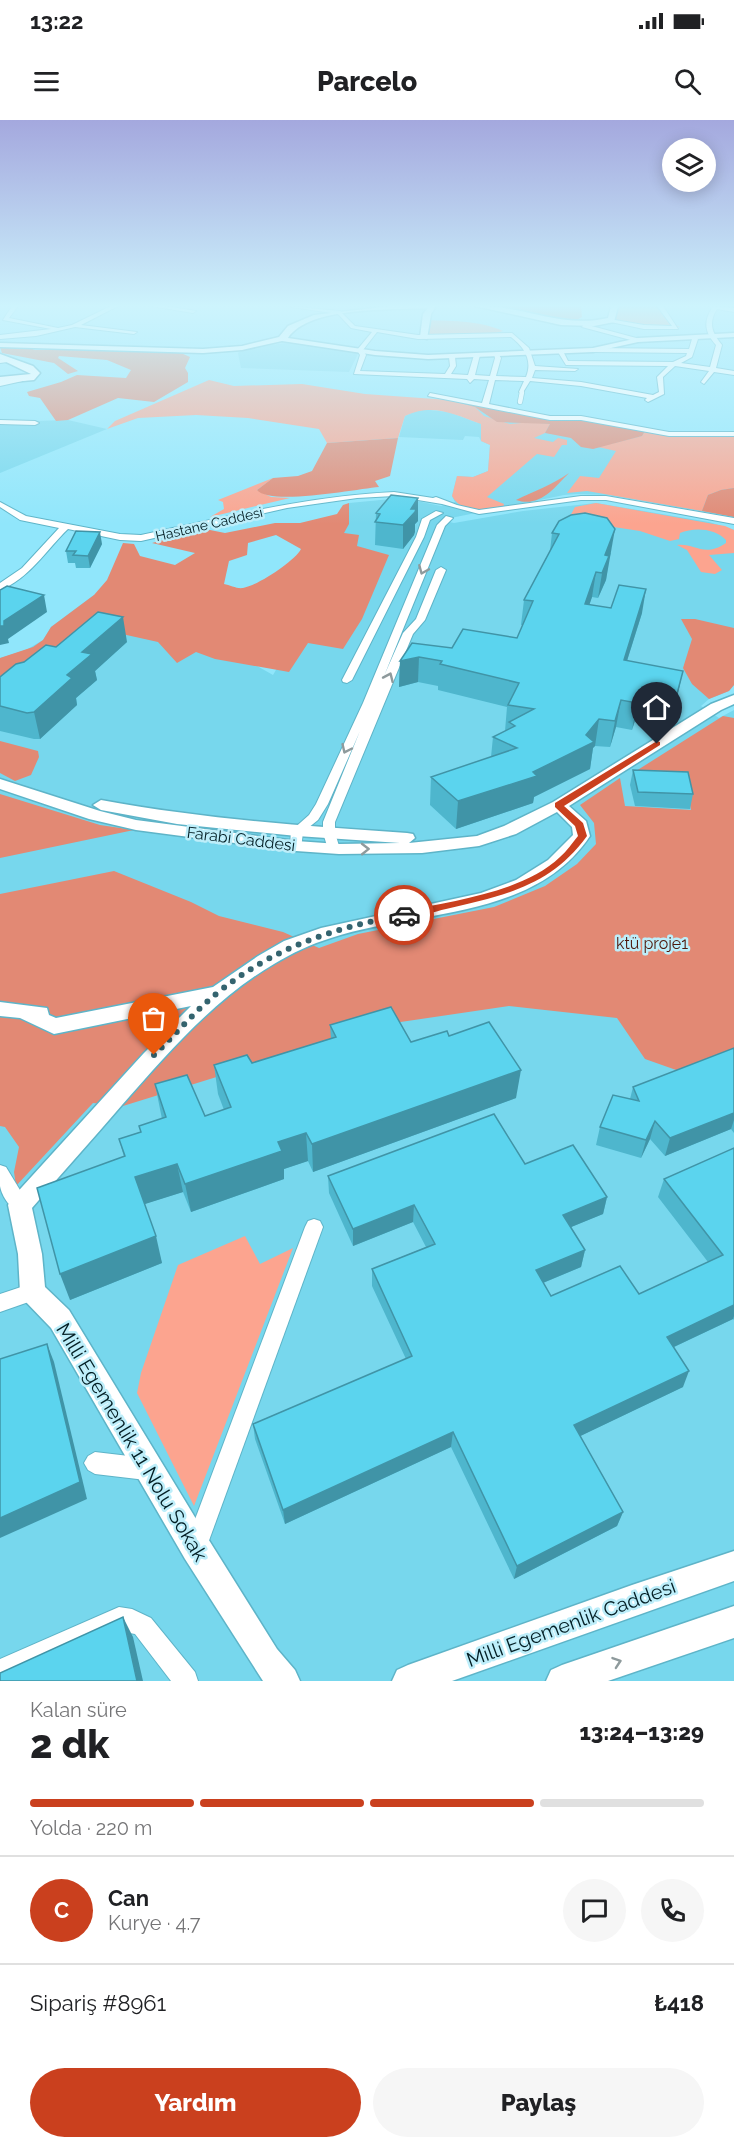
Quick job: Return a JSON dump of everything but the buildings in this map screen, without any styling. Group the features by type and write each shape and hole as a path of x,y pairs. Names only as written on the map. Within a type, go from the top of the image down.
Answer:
{"street":[{"path":"0,382 21,379"},
{"path":"485,405 491,379"},
{"path":"520,402 526,379 581,384 651,398 662,393 660,379"},
{"path":"430,395 550,418 581,418 669,434 734,434"},
{"path":"0,422 35,423"},
{"name":"Hastane Caddesi","path":"0,504 23,518 65,527 141,538 287,506 357,496 394,494 422,498 449,510 479,512 593,497 641,503 734,521"},
{"name":"Hastane Caddesi","path":"449,510 599,500 684,513 734,526"},
{"path":"347,680 420,537 426,519 449,510"},
{"path":"297,839 322,804 368,703 449,510"},
{"path":"0,587 25,570 65,527"},
{"path":"331,841 329,822 350,768 408,633 420,620 441,570"},
{"name":"Farabi Caddesi","path":"716,707 717,702 734,692"},
{"name":"Farabi Caddesi","path":"0,784 95,815 136,825 331,841 421,838 447,844 479,841 510,830 559,805 716,707 734,699"},
{"path":"20,1205 141,1069 216,994 253,967 292,946 321,934 352,925 461,904 501,893 548,871 564,859 582,836 580,825 559,805"},
{"path":"0,1009 27,1013 54,1026 216,994"},
{"path":"0,1172 20,1205 30,1254 33,1292 0,1303"},
{"path":"196,1548 314,1227"},
{"name":"Milli Egemenlik 11 Nolu Sokak","path":"33,1292 60,1319 133,1441 146,1469 267,1660 284,1681"},
{"path":"95,1463 146,1469"},
{"name":"Milli Egemenlik Caddesi","path":"408,1681 632,1600 734,1566"},
{"path":"0,1671 119,1619 143,1626 186,1681"},
{"path":"562,1681 734,1622"}],"shaded area":[{"path":"209,380 234,386 302,384 365,394 449,400 475,407 484,416 510,424 532,422 550,424 545,433 534,438 553,442 558,438 567,440 567,445 562,445 554,457 537,454 487,497 504,504 503,508 475,510 462,506 452,496 457,476 473,477 488,471 490,445 481,441 481,424 443,411 425,410 405,416 398,438 327,443 319,429 248,418 196,415 138,418 107,429 115,421"},
{"path":"449,400 521,413 580,419 667,435 734,436 734,517 608,495 577,494 441,520 454,523 523,511 596,503 709,522 734,530 734,685 729,691 709,699 701,706 719,718 734,710 734,1681 0,1681 0,658 26,650 43,640 51,627 94,595 191,629 273,675 337,564 340,532 346,523 349,503 402,498 441,506 455,502 452,496 457,476 473,477 488,471 490,445 481,441 479,437 465,436 463,440 399,437 405,416 420,409 449,412 478,423"},
{"path":"68,420 107,429 0,473 0,422"},
{"path":"645,431 698,437 734,436 734,488 708,495 702,511 587,491 567,493 580,476 599,478 616,451 598,447 642,436"},
{"path":"273,478 257,490 271,497 290,498 210,517 224,509 223,502 218,500"},
{"path":"596,503 725,526 734,530 734,553 709,555 722,570 715,574 701,572 687,550 677,545 706,550 726,543 726,540 716,533 692,530 680,533 679,539 670,541 640,531 568,520 575,507"},
{"path":"245,1236 260,1264 293,1248 194,1506 137,1393 141,1373 178,1265"}],"green space":[{"path":"68,379 188,379 188,382 154,402 118,398 68,420 56,421 40,398 29,396 27,392"},
{"path":"449,400 645,431 642,436 593,449 581,447 571,438 545,433 550,424 497,422 475,407"},
{"path":"398,438 390,476 375,481 379,487 295,497 265,495 257,490 273,478 298,476 312,471 327,443"},
{"path":"569,473 539,499 525,502 516,500 550,484"},
{"path":"734,488 734,517 702,511 708,495"},
{"path":"349,503 349,524 344,533 359,535 357,546 389,555 362,619 343,649 308,643 289,672 215,659 196,652 177,663 158,642 113,632 0,693 0,658 33,647 43,640 51,627 94,595 107,580 123,543 134,544 140,556 175,565 195,553 152,543 205,529 225,533 275,523 300,523 337,514 343,505","holes":["276,535 301,549 284,566 257,583 241,588 224,584 229,561 247,555 248,543"]},
{"path":"681,619 695,619 734,628 734,685 729,691 709,699 692,684 683,668 692,639"},
{"name":"ktü proje1","path":"723,716 734,718 734,1052 679,1071 645,1059 617,1018 509,1006 387,1024 123,1106 93,1103 16,1186 14,1172 19,1147 5,1127 0,1126 0,894 114,871 191,902 219,916 283,932 319,948 358,934 494,907 545,886 577,864 596,844 594,823 580,805 620,778 625,806 691,810 686,786 636,771"},
{"path":"0,741 38,751 39,757 31,775 15,781 0,773"},
{"path":"0,794 100,825 134,830 0,858"}],"way so far":[{"path":"154,1055 216,994 253,967 292,946 321,934 352,925 404,915"}],"route":[{"path":"404,915 461,904 501,893 548,871 564,859 582,836 580,825 559,805 657,744"}]}
